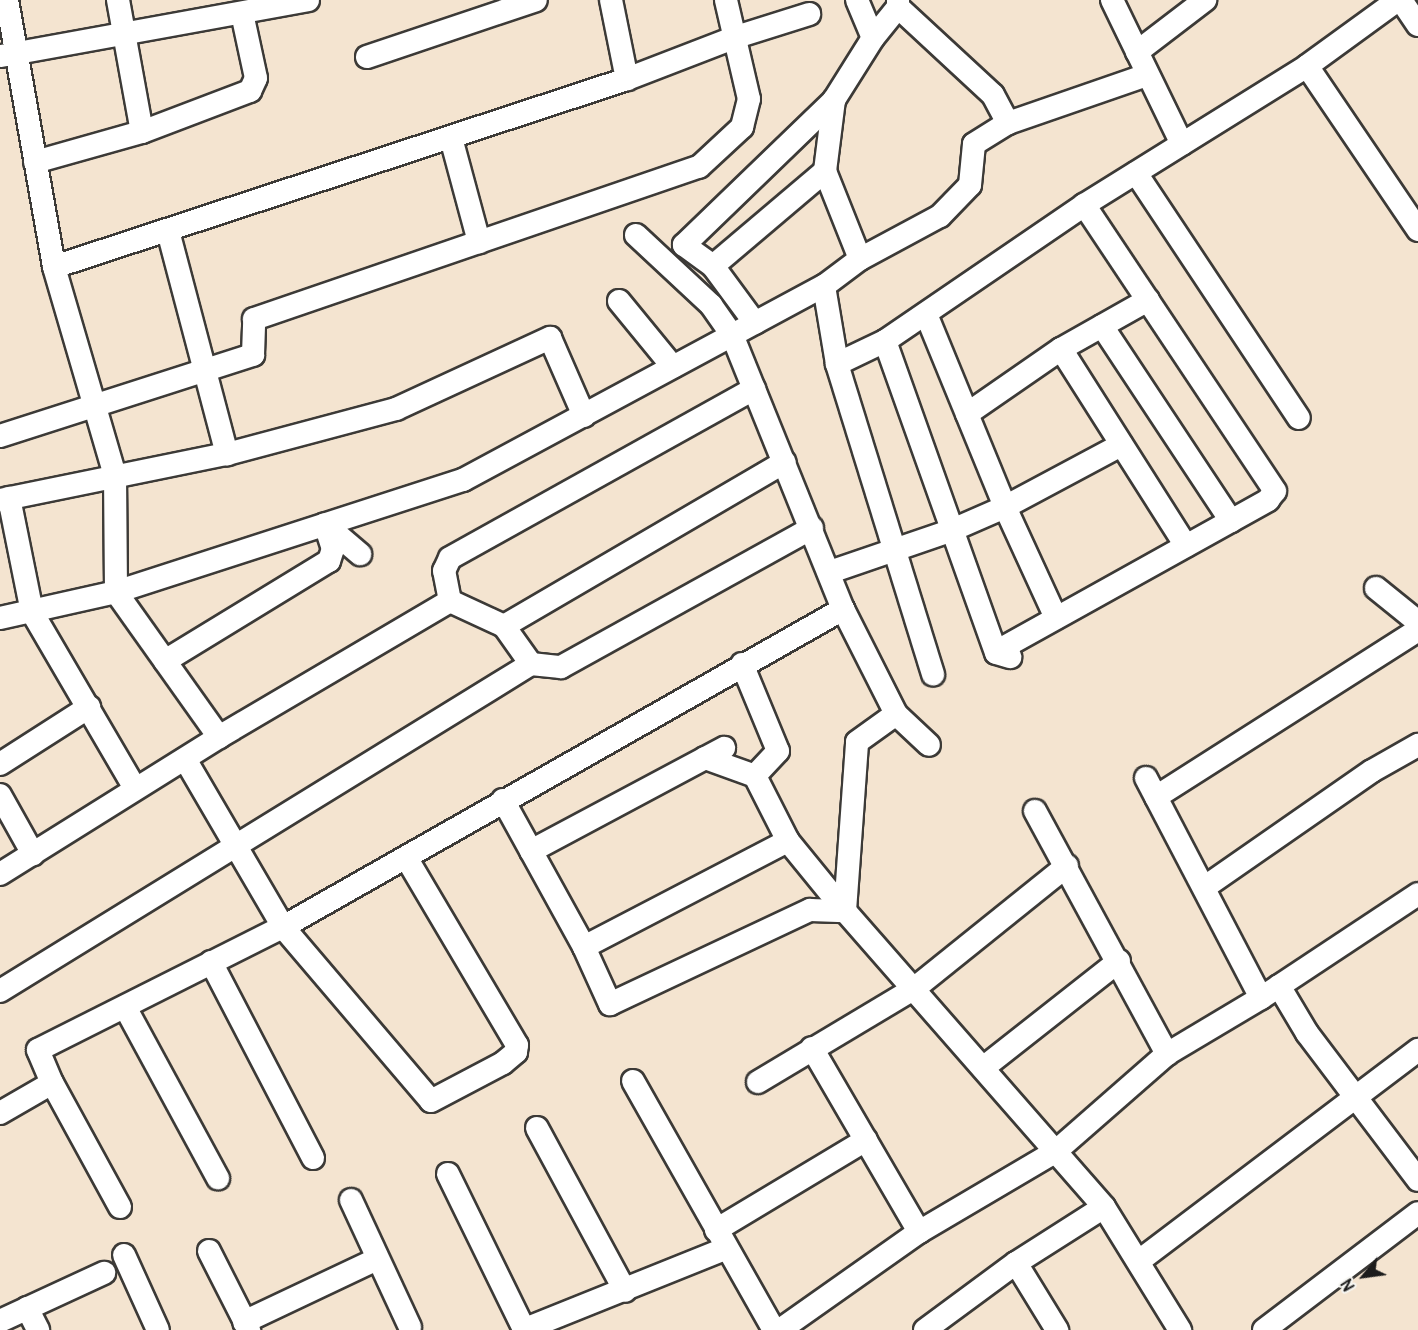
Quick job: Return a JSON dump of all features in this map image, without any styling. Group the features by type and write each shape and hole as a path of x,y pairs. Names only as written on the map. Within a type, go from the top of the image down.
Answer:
{"street":[{"path":"7,0 7,55 35,162 54,267 115,475 116,592 219,737"},
{"path":"118,0 142,132"},
{"path":"7,55 308,0"},
{"path":"366,57 536,0"},
{"path":"611,0 627,79"},
{"path":"0,436 94,408 253,355 254,319 699,167 742,127 748,99 726,0"},
{"path":"857,0 873,38"},
{"path":"1112,0 1182,144"},
{"path":"1137,52 1205,0"},
{"path":"837,364 885,342 1084,205 1307,66 1400,0 1418,25"},
{"path":"755,323 713,266 684,245 834,100 873,38 898,4 993,94 1008,123"},
{"path":"35,162 142,132 249,91 256,85 242,13"},
{"path":"54,267 451,138 627,79 733,38 809,14"},
{"path":"1307,66 1418,230"},
{"path":"0,618 116,592 463,480 733,337 824,286 860,259 940,216 970,185 974,144 1008,123 1147,75"},
{"path":"834,100 825,171 860,259"},
{"path":"451,138 479,242"},
{"path":"713,266 825,171"},
{"path":"1136,173 1299,418"},
{"path":"885,342 950,531 996,653 1009,651 1056,618 1268,500 1275,491 1084,205"},
{"path":"168,231 227,454"},
{"path":"636,235 711,305 733,337 830,572 843,609 896,714 929,745"},
{"path":"824,286 837,364 892,552 933,675"},
{"path":"967,414 1061,349 1148,300"},
{"path":"619,301 673,368"},
{"path":"926,314 1005,507 1056,618"},
{"path":"1102,326 1231,521"},
{"path":"135,788 32,612 4,499 227,454 396,409 550,338 584,416"},
{"path":"1061,349 1186,546"},
{"path":"754,389 450,558 444,571 450,601 526,657 561,667 812,528"},
{"path":"830,572 950,531 1005,507 1121,445"},
{"path":"500,636 785,462"},
{"path":"325,524 360,554"},
{"path":"165,661 329,561 333,549 325,524"},
{"path":"1376,588 1418,622"},
{"path":"0,874 219,737 450,601"},
{"path":"120,1207 52,1083 38,1050 283,927 742,664 843,609"},
{"path":"1418,630 1151,787 1205,887 1270,992 1307,1033 1418,1180"},
{"path":"3,981 235,848 526,657"},
{"path":"742,664 778,751 755,776"},
{"path":"0,764 88,707"},
{"path":"853,920 857,742 896,714"},
{"path":"1205,887 1372,771 1418,745"},
{"path":"531,851 715,753 755,776 788,841 853,920 915,988 1104,1207 1180,1330"},
{"path":"185,759 283,927 425,1098 437,1101 511,1057 516,1045 406,857"},
{"path":"0,795 33,854"},
{"path":"503,800 584,947 610,1004 810,909 853,920"},
{"path":"1035,811 1119,961 1167,1053"},
{"path":"584,947 788,841"},
{"path":"758,1082 915,988 1067,866"},
{"path":"780,1330 919,1232 1055,1152 1167,1053 1270,992 1418,894"},
{"path":"983,1068 1119,961"},
{"path":"211,962 313,1158"},
{"path":"125,1007 218,1178"},
{"path":"812,1048 919,1232"},
{"path":"1139,1261 1418,1050"},
{"path":"633,1081 720,1239 774,1330"},
{"path":"0,1113 52,1083"},
{"path":"537,1128 625,1291"},
{"path":"448,1174 524,1330 625,1291 720,1239 866,1140"},
{"path":"351,1200 410,1329"},
{"path":"924,1330 1016,1263 1104,1207"},
{"path":"1264,1330 1418,1213"},
{"path":"209,1251 247,1326 377,1259"},
{"path":"124,1255 158,1330"},
{"path":"1016,1263 1057,1330"},
{"path":"0,1321 104,1272"},
{"path":"27,1308 38,1330"}]}
